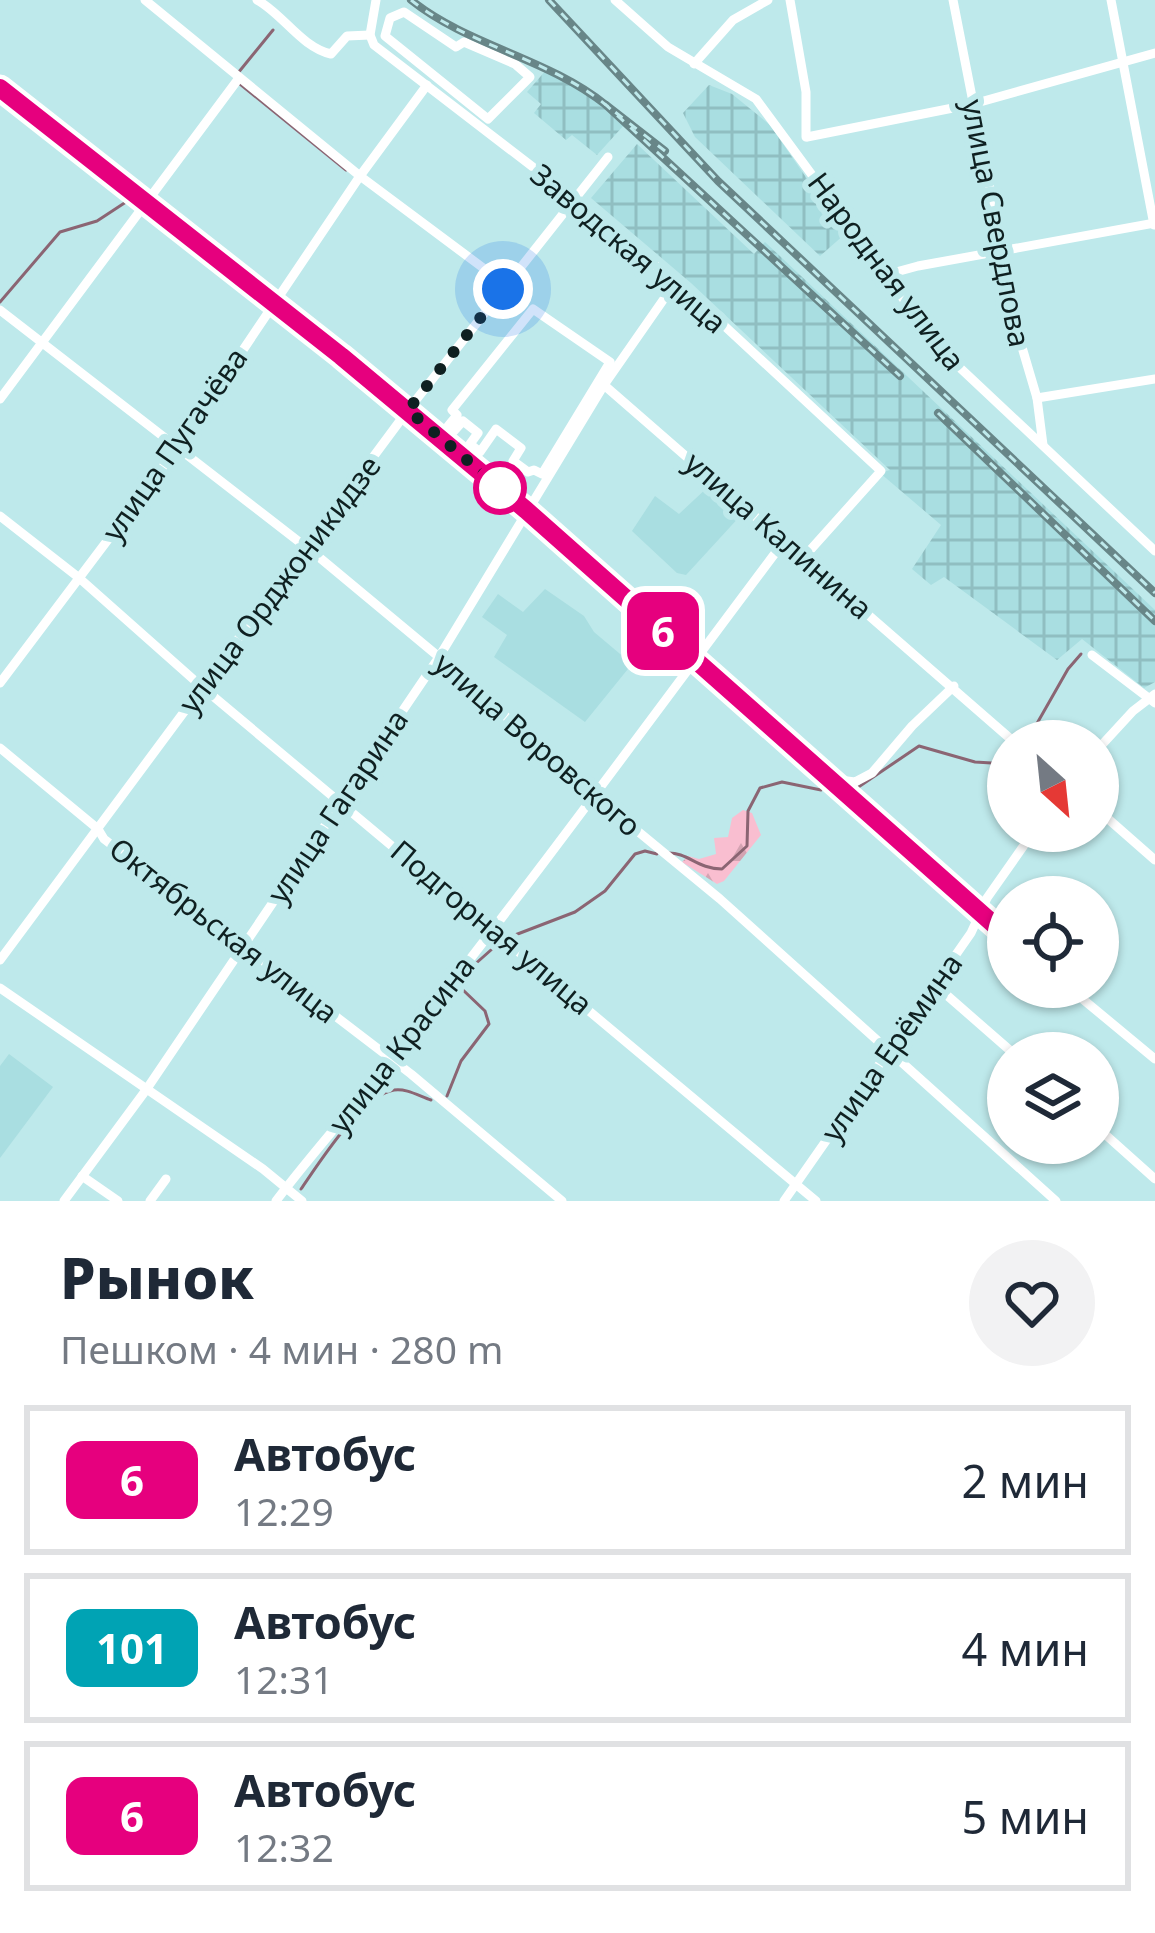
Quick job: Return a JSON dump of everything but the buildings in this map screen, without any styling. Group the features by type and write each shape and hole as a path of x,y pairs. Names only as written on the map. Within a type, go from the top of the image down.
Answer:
{"street":[{"path":"145,0 360,176 506,285"},
{"path":"257,0 272,7 322,52 331,54 347,36 370,34 376,0"},
{"name":"Народная улица","path":"615,0 694,64 756,99 941,350 1155,551"},
{"path":"631,0 635,19"},
{"path":"694,64 733,20 768,0"},
{"path":"790,0 806,92 807,137 798,152"},
{"name":"улица Свердлова","path":"952,0 1018,337 1037,398 1043,446"},
{"path":"885,275 1155,225 1112,0"},
{"path":"404,12 456,46 464,42 481,49 515,64 530,77 488,119 386,36 390,18 404,12"},
{"name":"Заводская улица","path":"370,34 374,45 574,198 675,283 880,471 804,557"},
{"path":"807,137 974,104 1155,53"},
{"path":"0,399 239,78"},
{"name":"улица Пугачёва","path":"0,683 177,448 427,85"},
{"path":"0,88 408,410 987,919"},
{"name":"улица Орджоникидзе","path":"0,960 408,410 608,157"},
{"name":"улица Гагарина","path":"64,1201 146,1090 439,657 604,385 675,283"},
{"path":"533,309 610,362 542,474 528,472 513,461 521,448 496,429 480,452 470,444 478,434 463,421 454,431 448,426 457,415 452,410 533,309"},
{"name":"улица Воровского","path":"0,310 439,657 720,899 1056,1201"},
{"path":"1037,398 1155,379"},
{"name":"улица Калинина","path":"604,385 990,720"},
{"name":"Подгорная улица","path":"0,516 79,577 202,687 816,1201"},
{"name":"улица Красина","path":"276,1201 595,796 634,736 785,540"},
{"path":"1092,655 1153,698 1119,730"},
{"path":"828,778 863,780 954,686"},
{"name":"Октябрьская улица","path":"0,748 104,839 392,1059 562,1201"},
{"path":"1119,828 1155,860"},
{"name":"улица Ерёмина","path":"784,1201 1020,852"},
{"path":"934,984 989,1032"},
{"path":"0,988 302,1201"},
{"path":"1093,1008 1155,1059"},
{"path":"1119,1147 1155,1179"},
{"path":"82,1176 118,1201"},
{"path":"150,1201 166,1179"}],"shaded area":[{"path":"547,69 625,124 597,155 572,135 566,140 534,113 541,104 527,92"},
{"path":"709,85 732,94 770,125 845,234 820,256 695,137 683,113"},
{"path":"637,144 754,254 765,242 1155,610 1155,682 1144,688 1082,639 1057,660 944,577 931,585 912,569 941,525 880,473 890,470 691,283 591,198"},
{"path":"709,486 742,514 686,575 677,573 632,531 655,496 679,514"},
{"path":"545,589 584,616 594,632 632,664 585,722 494,657 507,635 482,617 498,594 523,612"},
{"path":"9,1054 53,1087 0,1158 0,1066"}],"green space":[{"path":"743,810 752,813 761,835 724,881 717,884 682,862 688,856 699,859 716,854 714,838 728,837 732,818"}],"waterway":[{"path":"238,73 273,30"},
{"path":"240,84 346,170"},
{"path":"0,302 60,232 97,221 129,200"},
{"path":"1039,720 1081,654"},
{"path":"857,788 919,746 987,763"},
{"path":"667,853 722,869 747,846 748,811 760,788 782,782 821,790"},
{"path":"515,935 575,912 605,891 635,854 657,854"},
{"path":"447,1096 461,1061 489,1024 485,1011 463,990 465,973 500,942"},
{"path":"301,1189 368,1104 394,1090 431,1100"}],"railway":[{"path":"411,0 457,29 559,75 606,105"},
{"path":"549,0 718,181 1155,593"},
{"path":"665,151 606,105 900,376"},
{"path":"938,413 1155,621"}],"bus line":[{"name":"6","path":"0,88 416,417 987,919"}],"route":[{"path":"500,488 408,410 503,289"}]}
